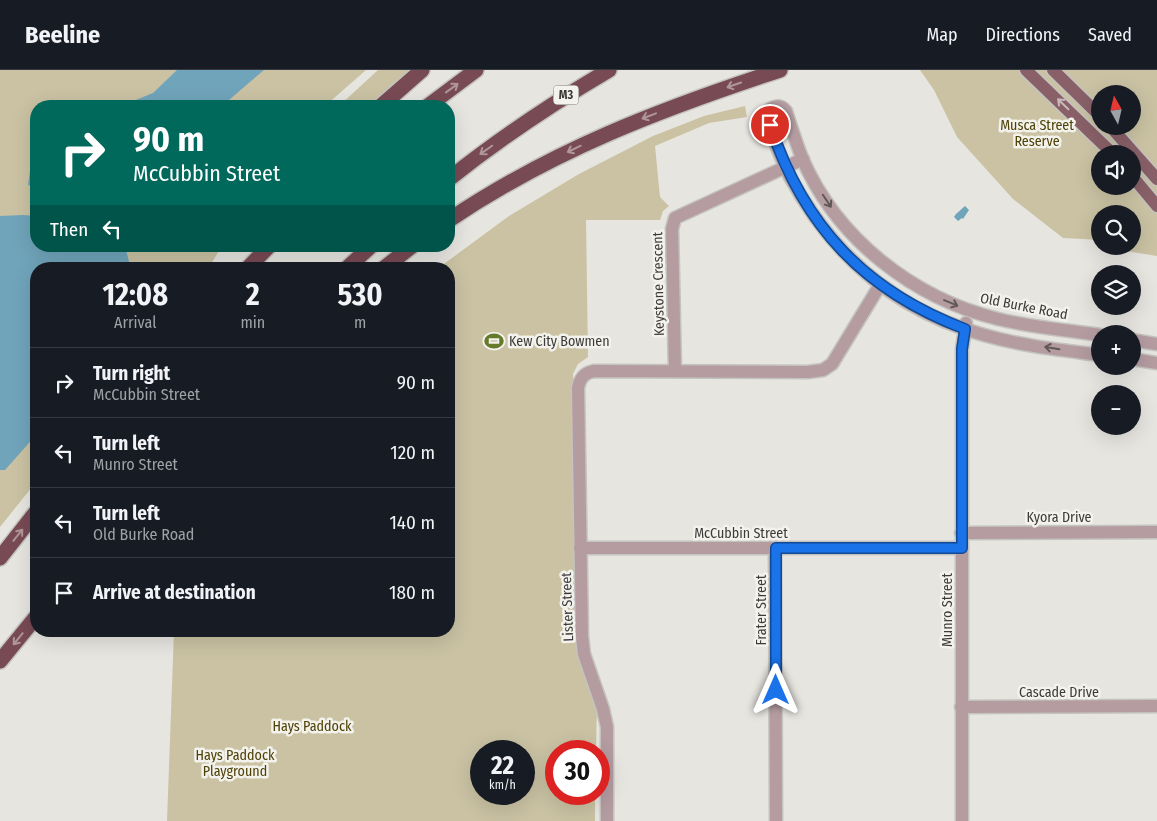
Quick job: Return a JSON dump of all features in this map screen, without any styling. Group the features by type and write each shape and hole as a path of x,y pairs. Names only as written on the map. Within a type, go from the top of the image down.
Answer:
{"highway":[{"path":"388,100 422,70"},
{"path":"436,100 476,70"},
{"name":"M3","path":"455,174 525,123 608,70"},
{"path":"455,216 511,181 618,128 680,104 780,70"},
{"path":"241,262 249,252"},
{"path":"253,262 263,252"},
{"path":"354,262 364,252"},
{"path":"392,262 404,252"},
{"path":"0,558 30,520"},
{"path":"0,662 30,624"}],"main road":[{"path":"1026,70 1104,145"},
{"path":"1053,70 1091,107"},
{"path":"1118,135 1157,179"},
{"path":"1141,187 1157,206"}],"street":[{"name":"Old Burke Road","path":"1091,334 1012,322 969,310 944,300 896,273 879,260 840,219 812,178 803,159 786,111 775,106 770,109 769,117 786,167 803,200 832,241 880,285 913,306 965,329 1003,340 1091,354"},
{"name":"Keystone Crescent","path":"675,371 672,229 675,218 803,159"},
{"path":"675,371 808,372 823,370 832,364 880,285"},
{"name":"Munro Street","path":"962,821 962,349 969,310"},
{"path":"1141,341 1157,344"},
{"path":"1141,360 1157,363"},
{"name":"Lister Street","path":"607,821 607,727 582,646 578,388 581,378 585,374 594,371 675,371"},
{"name":"Kyora Drive","path":"961,533 1157,532"},
{"name":"McCubbin Street","path":"580,548 962,548"},
{"name":"Frater Street","path":"776,548 776,821"},
{"name":"Cascade Drive","path":"961,707 1157,706"}],"green space":[{"path":"0,70 366,70 332,100 30,100 30,252 218,252 212,262 30,262 30,490 0,527"},
{"path":"378,70 409,70 376,100 346,100"},
{"name":"Musca Street Reserve","path":"920,70 1157,70 1157,256 1141,253 1141,205 1091,205 1091,240 1063,238 1013,199 957,137 934,90"},
{"name":"Hays Paddock","path":"745,106 747,117 709,123 655,146 660,197 669,206 663,211 660,220 586,220 588,357 578,364 573,374 576,649 597,703 596,740 545,740 545,805 595,805 595,821 167,821 174,637 455,637 455,262 447,262 509,216 579,174 653,136 704,116"}],"water":[{"path":"177,70 264,70 229,100 136,100 153,93"},
{"path":"965,206 969,210 963,219 958,221 954,217"},
{"path":"0,216 30,216 30,252 127,252 129,262 30,262 30,442 5,470 0,470"}],"place":[{"name":"Kew City Bowmen","path":"494,341"}],"route":[{"path":"770,125 786,167 803,200 832,241 880,285 913,306 965,329 962,339 962,548 776,548 776,690"}],"park label":[{"name":"Hays Paddock Playground","path":"235,764"}]}
